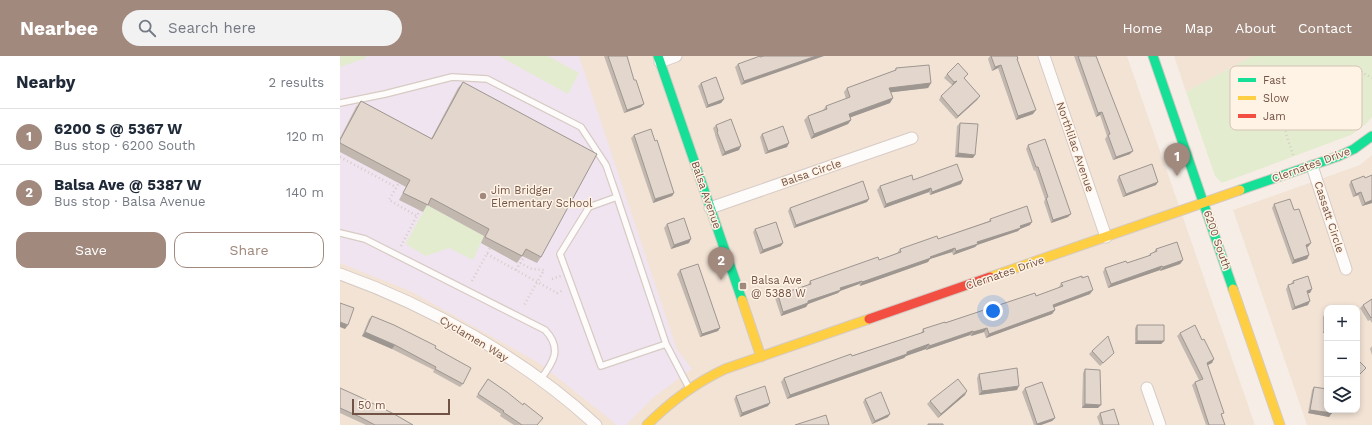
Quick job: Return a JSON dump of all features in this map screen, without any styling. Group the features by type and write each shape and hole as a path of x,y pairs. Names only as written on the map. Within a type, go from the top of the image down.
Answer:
{"street":[{"path":"659,59 676,56"},
{"name":"Northlilac Avenue","path":"1044,56 1106,237"},
{"name":"6200 South","path":"1153,56 1280,425"},
{"name":"Balsa Avenue","path":"659,59 762,357"},
{"name":"Clernates Drive","path":"647,425 666,405 689,388 719,372 1312,166 1354,149 1372,136"},
{"name":"Balsa Circle","path":"710,208 912,138"},
{"name":"Cassatt Circle","path":"1312,166 1346,269"},
{"name":"Cyclamen Way","path":"340,274 392,294 446,321 498,352 540,380 596,425"},
{"path":"1147,388 1160,425"}],"lane":[{"path":"340,103 386,94 452,76 487,79 581,128 606,165 666,344 689,388"},
{"path":"617,198 589,207 560,254 602,366 666,344"},
{"path":"340,233 365,239 545,330 554,344 555,354 551,364 540,380"}],"path":[{"path":"1362,72 1372,78"},
{"path":"1287,130 1293,155"},
{"path":"340,157 396,187"},
{"path":"402,176 390,200 417,216"},
{"path":"401,246 420,210"},
{"path":"472,281 490,248"},
{"path":"487,254 557,293"},
{"path":"516,270 524,257"},
{"path":"520,263 532,269 544,270 523,307"}],"shaded area":[{"path":"340,56 1127,56 1255,425 340,425"},
{"name":"Jim Bridger Elementary School","path":"340,56 579,56 677,350 692,369 655,396 626,425 617,425 539,363 410,291 340,263"},
{"path":"1174,56 1253,56 1234,66 1230,66 1230,68 1186,92"},
{"path":"1372,155 1372,425 1307,425 1233,210 1360,165"}],"green space":[{"path":"340,56 365,56 366,58 340,67"},
{"path":"499,56 548,56 579,73 568,94"},
{"path":"1253,56 1372,56 1372,117 1362,127 1362,66 1234,66"},
{"path":"1230,68 1230,130 1358,130 1351,135 1222,183 1215,176 1186,92"},
{"path":"427,205 484,236 473,260 449,248 426,256 407,245 406,243"}],"building":[{"path":"608,56 627,56 634,80 636,80 644,104 627,110"},
{"path":"760,56 816,56 744,81 738,64"},
{"path":"991,56 1017,56 1036,110 1018,116 1001,65 995,67"},
{"path":"1078,56 1096,56 1133,151 1116,157 1102,112 1098,113"},
{"path":"958,63 968,74 964,78 980,96 958,116 941,96 957,81 954,82 947,74"},
{"path":"929,65 931,83 889,88 893,98 849,114 851,120 814,134 808,116 827,109 826,106 850,97 847,88 896,70 896,68"},
{"path":"716,77 724,99 708,105 701,83"},
{"path":"463,82 597,154 541,257 526,249 522,256 485,237 489,229 431,198 428,205 403,193 410,180 340,143 340,140 361,101 432,139"},
{"path":"731,119 741,146 725,152 717,132 716,125"},
{"path":"960,123 978,124 975,155 958,153"},
{"path":"783,126 789,143 768,151 762,134"},
{"path":"651,129 655,141 657,140 674,193 655,199 634,135"},
{"path":"1045,139 1071,214 1053,220 1046,198 1048,197 1038,167 1036,167 1028,145"},
{"path":"957,164 963,180 932,192 931,188 886,204 880,186 912,175 913,180"},
{"path":"1152,164 1158,182 1126,194 1119,176"},
{"path":"1372,175 1372,200 1365,203 1361,192 1356,194 1351,181 1364,176 1365,178"},
{"path":"863,181 869,199 796,225 790,208"},
{"path":"1290,199 1294,210 1299,209 1311,243 1306,245 1309,255 1294,260 1274,204"},
{"path":"1027,206 1032,222 1020,226 1021,228 977,242 978,244 956,251 955,248 862,282 840,288 841,290 808,301 808,303 783,312 778,295 811,284 810,281 878,257 879,260 901,252 900,249 937,236 938,239 991,221 990,219"},
{"path":"684,218 691,239 674,245 667,224"},
{"path":"776,222 783,243 763,250 755,229"},
{"path":"1177,242 1183,260 1111,284 1105,268 1151,255 1150,254 1157,251 1156,249"},
{"path":"698,264 720,328 702,334 680,270"},
{"path":"1082,276 1082,278 1088,276 1093,290 1053,305 1055,310 989,334 987,328 973,331 929,346 929,344 907,352 907,354 790,395 784,378 851,354 852,356 924,332 923,329 1035,293 1036,296 1063,286 1061,283"},
{"path":"1308,276 1312,289 1307,291 1310,301 1295,307 1288,285 1294,283 1293,281"},
{"path":"1372,299 1372,317 1371,318 1363,305"},
{"path":"340,303 354,308 348,325 340,322"},
{"path":"372,316 436,346 435,348 471,368 463,384 435,369 436,367 395,345 365,332"},
{"path":"1137,325 1164,325 1164,341 1137,341"},
{"path":"1195,325 1202,340 1204,339 1214,359 1207,363 1224,413 1221,414 1225,425 1209,425 1195,382 1203,379 1180,333"},
{"path":"1108,336 1114,353 1103,363 1092,351"},
{"path":"1360,362 1366,368 1360,374"},
{"path":"1017,368 1019,386 982,391 979,374"},
{"path":"1085,369 1100,370 1101,405 1085,404"},
{"path":"488,379 523,405 524,403 543,418 537,425 522,425 503,412 504,411 478,394"},
{"path":"958,379 967,391 941,414 930,401"},
{"path":"1042,382 1055,418 1037,424 1025,388"},
{"path":"765,386 770,403 742,413 736,396"},
{"path":"1314,387 1324,389 1324,412 1310,410"},
{"path":"340,388 394,414 413,425 375,425 340,408"},
{"path":"881,392 890,414 875,421 865,399"},
{"path":"1114,409 1119,425 1103,425 1100,413"},
{"path":"826,415 829,425 795,425"},
{"path":"943,424 943,425 928,425"}],"traffic: fast":[{"path":"658,56 742,300"},
{"path":"1153,56 1233,289"},
{"path":"1240,190 1339,156 1354,149 1372,136"}],"traffic: slow":[{"path":"990,277 1240,190"},
{"path":"1233,289 1280,425"},
{"path":"742,300 761,357"},
{"path":"647,425 683,394 714,374 869,319"}],"traffic: jam":[{"path":"869,319 990,277"}],"place":[{"name":"6200 S @ 5367 W","path":"1177,176"},
{"name":"Jim Bridger Elementary School","path":"483,196"},
{"name":"Balsa Ave @ 5387 W","path":"721,280"},
{"name":"Balsa Ave @ 5388 W","path":"743,286"}]}
